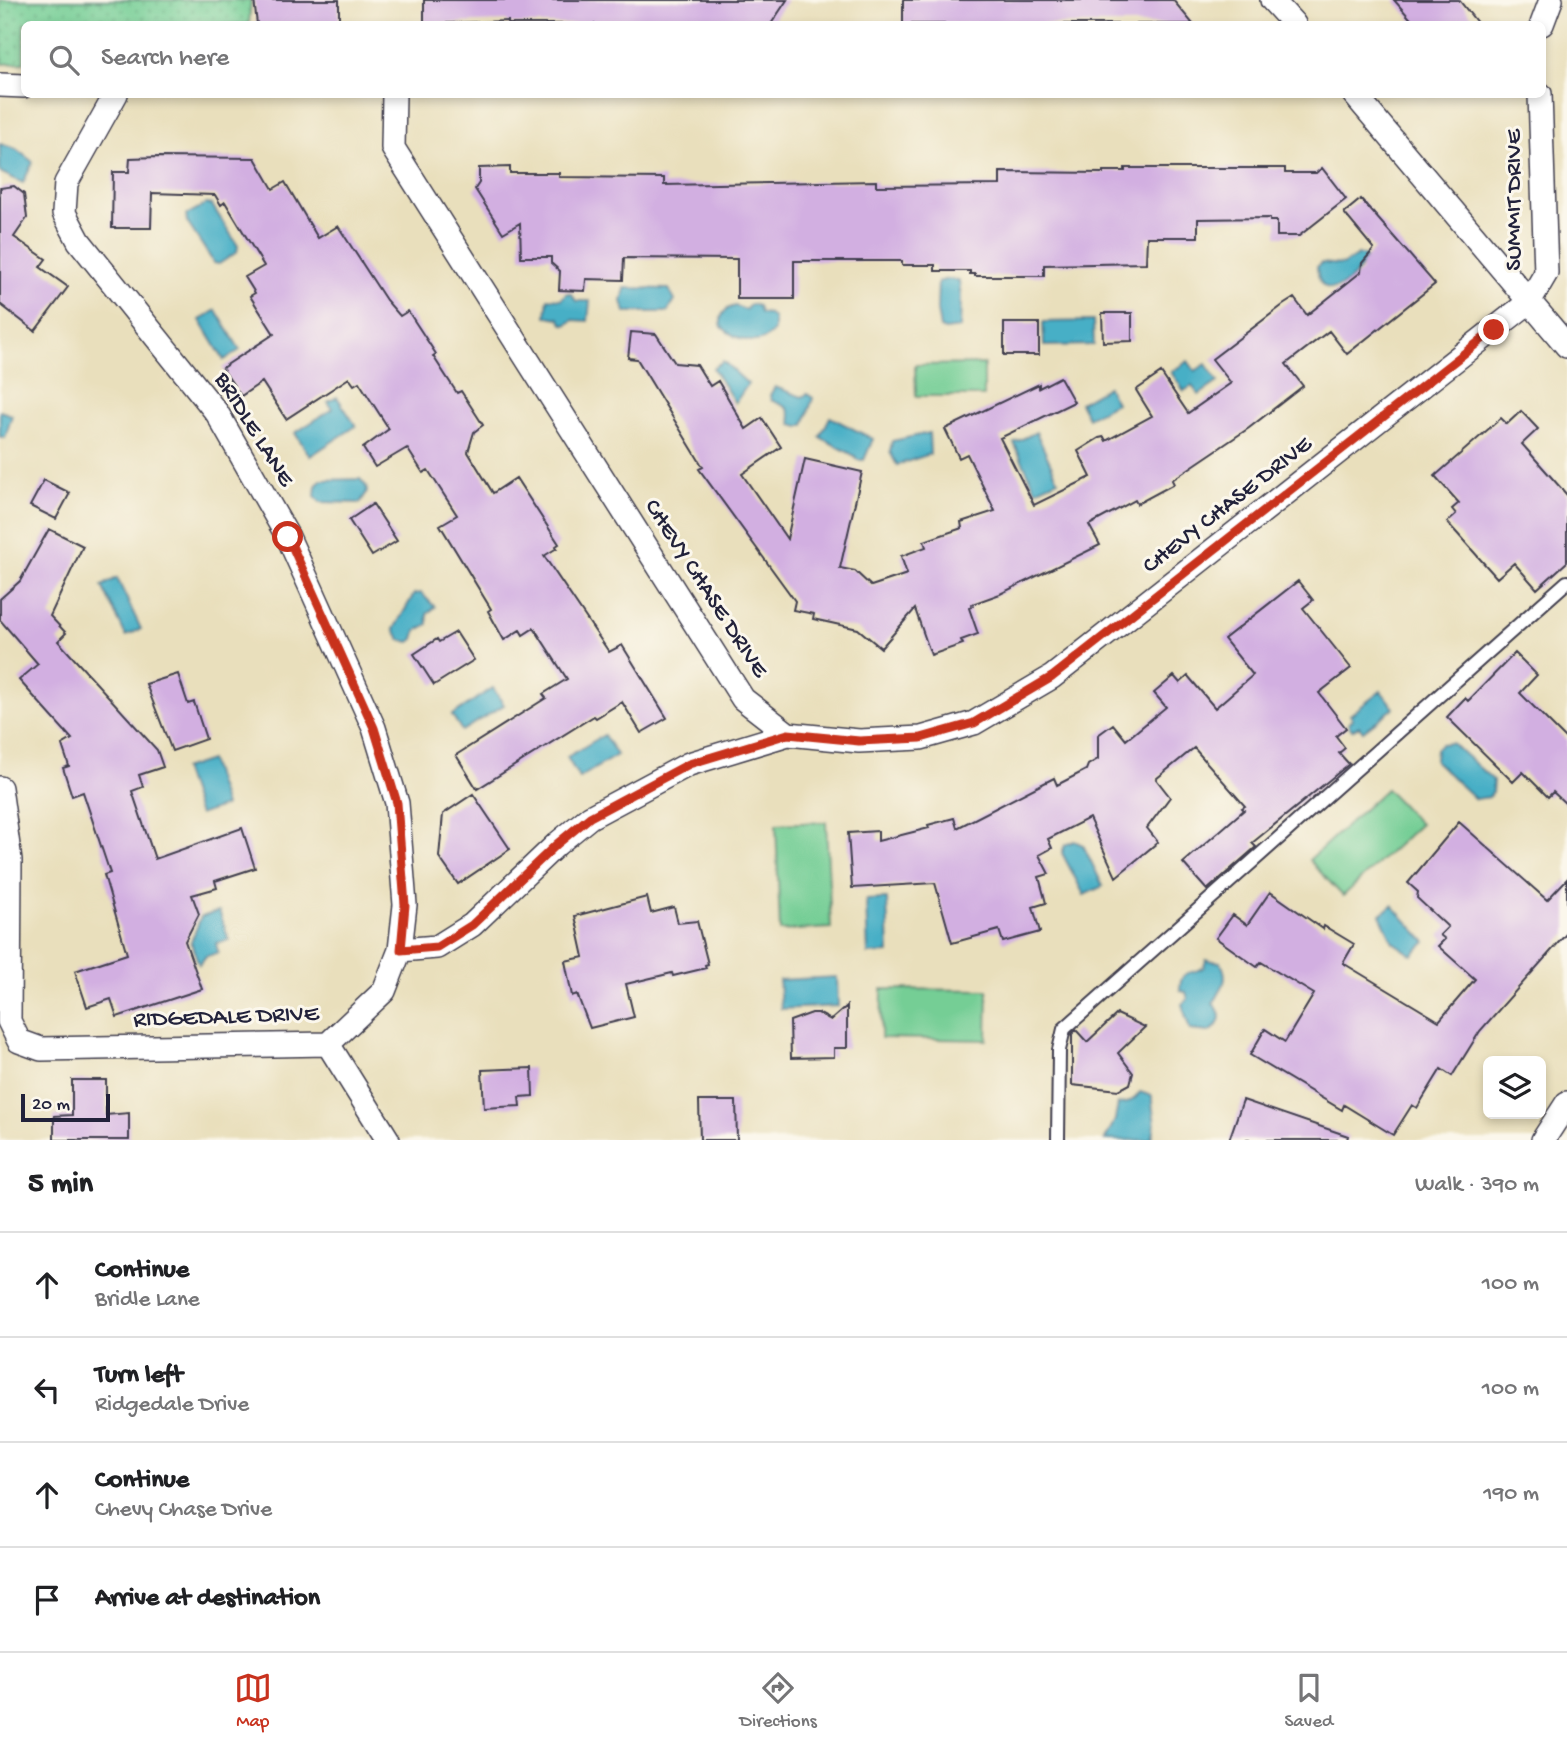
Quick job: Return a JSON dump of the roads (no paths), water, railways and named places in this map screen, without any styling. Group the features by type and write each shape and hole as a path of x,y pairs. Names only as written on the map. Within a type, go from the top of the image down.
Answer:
{"street":[{"path":"1272,0 1291,21"},
{"path":"1543,21 1551,0"},
{"path":"0,85 21,86"},
{"name":"BRIDLE LANE","path":"114,98 66,183 64,213 79,241 217,413 288,537 374,728 397,803 405,905 401,950"},
{"name":"CHEVY CHASE DRIVE","path":"394,98 393,148 743,699 788,734 859,741 921,738 974,723 1052,677 1529,302"},
{"path":"1357,98 1567,346"},
{"name":"SUMMIT DRIVE","path":"1529,302 1546,273 1540,98"},
{"path":"401,950 437,947 472,925 557,844 590,817 689,764 788,734"},
{"name":"RIDGEDALE DRIVE","path":"0,788 10,860 9,1021 19,1041 41,1049 328,1044 384,991 401,950"},
{"path":"328,1044 388,1140"},
{"path":"1543,1140 1567,1103"}],"lane":[{"path":"1058,1140 1059,1050 1064,1029 1567,582"}],"water":[{"path":"0,144 16,149 33,162 23,183 0,172"},
{"path":"206,204 212,205 238,246 237,252 219,264 214,263 187,222 186,215"},
{"path":"1358,255 1364,255 1365,258 1359,270 1344,284 1332,288 1322,283 1317,267 1322,263 1342,265"},
{"path":"948,279 959,281 960,328 945,330 940,328 937,310 938,282"},
{"path":"625,288 669,289 675,301 667,312 625,312 622,301"},
{"path":"567,293 572,294 576,301 590,301 588,321 573,320 566,325 559,318 546,316 548,298 561,299"},
{"path":"751,304 758,306 760,313 769,314 774,319 774,331 762,340 741,339 722,327 721,319 726,311 736,306 745,310"},
{"path":"216,310 240,350 224,360 200,320"},
{"path":"1093,321 1094,345 1044,346 1043,322"},
{"path":"723,361 748,384 735,403 713,368"},
{"path":"1188,361 1195,371 1206,364 1218,382 1199,395 1192,386 1184,391 1171,372"},
{"path":"775,387 802,397 807,394 813,398 804,425 792,425 788,409 771,400 770,395"},
{"path":"1108,387 1116,403 1088,418 1080,403"},
{"path":"337,397 356,426 310,456 295,433 332,409 328,402"},
{"path":"0,411 12,415 5,438 0,437"},
{"path":"830,417 873,439 864,460 857,460 855,456 820,437"},
{"path":"1036,432 1058,480 1036,490 1014,443"},
{"path":"929,433 930,454 897,465 890,452 892,441"},
{"path":"360,479 367,492 360,503 320,502 315,496 316,486 321,480"},
{"path":"117,578 141,629 126,636 102,586"},
{"path":"421,593 435,607 427,614 428,624 416,631 410,642 401,640 394,629 414,594"},
{"path":"493,688 504,705 462,731 452,715"},
{"path":"1381,691 1394,708 1363,731 1359,726 1352,730 1348,724 1353,719 1350,715"},
{"path":"604,735 617,755 579,778 567,757"},
{"path":"1452,743 1493,780 1489,797 1475,799 1435,761 1436,749 1441,744"},
{"path":"210,760 225,806 199,815 183,769"},
{"path":"1074,841 1083,845 1103,886 1084,895 1062,853 1065,845"},
{"path":"887,899 889,953 868,954 866,900"},
{"path":"1392,905 1426,942 1412,955 1393,942 1380,915"},
{"path":"219,911 229,940 216,943 218,953 206,956 199,965 191,942 201,917"},
{"path":"1206,960 1220,962 1225,973 1224,984 1213,1004 1219,1011 1220,1019 1209,1032 1190,1030 1182,1004 1188,999 1186,992 1180,991 1184,975 1204,967"},
{"path":"837,977 838,1006 781,1009 779,980"},
{"path":"1140,1092 1152,1096 1155,1123 1151,1140 1105,1140 1115,1120 1118,1104 1131,1101"}]}
